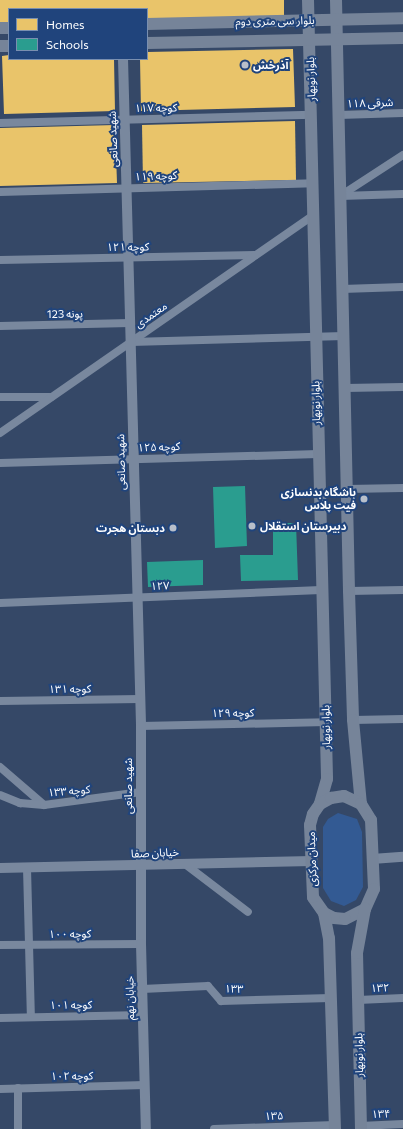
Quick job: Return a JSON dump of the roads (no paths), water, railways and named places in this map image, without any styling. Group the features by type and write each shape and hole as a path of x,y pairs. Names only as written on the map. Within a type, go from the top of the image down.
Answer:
{"main road":[{"name":"بلوار نوبهار","path":"308,0 312,115 321,590 327,779 320,804"},
{"path":"335,1127 329,938 324,913 345,919 365,910 374,889 371,820 361,804 353,720 336,0"},
{"name":"بلوار سی متری دوم","path":"148,24 403,18"},
{"name":"بلوار سی متری دوم","path":"148,43 403,38"},
{"path":"320,804 331,798 344,796 361,804"},
{"name":"میدان مرکزی","path":"320,804 313,814 310,825 313,897 324,913"},
{"name":"بلوار نوبهار","path":"360,1127 357,953 365,910"}],"street":[{"name":"شهید صانعی","path":"123,60 141,726 140,865"},
{"name":"۱۱۸ شرقی","path":"338,115 403,113"},
{"name":"کوچه ۱۱۷","path":"0,123 312,115"},
{"path":"340,196 403,155"},
{"name":"کوچه ۱۱۹","path":"0,192 313,183"},
{"path":"340,196 403,194"},
{"name":"معتمدی","path":"0,433 314,215"},
{"name":"کوچه ۱۲۱","path":"0,260 256,255"},
{"path":"342,289 403,287"},
{"name":"123 پونه","path":"0,326 130,323"},
{"path":"130,342 344,336"},
{"path":"345,388 403,386"},
{"path":"0,397 52,397"},
{"name":"کوچه ۱۲۵","path":"0,463 318,454"},
{"path":"347,490 403,488"},
{"name":"۱۲۷","path":"0,603 321,590"},
{"path":"349,591 403,590"},
{"name":"کوچه ۱۳۱","path":"0,702 140,699"},
{"path":"353,720 403,719"},
{"name":"کوچه ۱۲۹","path":"141,726 326,722"},
{"path":"0,767 44,805"},
{"name":"کوچه ۱۳۳","path":"0,795 20,803 44,805 140,792"},
{"path":"372,858 403,857"},
{"name":"خیابان صفا","path":"0,868 312,860"},
{"path":"185,864 248,912"},
{"name":"خیابان نهم","path":"140,865 146,1129"},
{"path":"27,868 27,945 31,1017"},
{"name":"کوچه ۱۰۰","path":"0,945 141,944"},
{"name":"۱۳۳","path":"142,989 208,986 221,1001 331,998"},
{"name":"۱۳۲","path":"358,1000 403,998"},
{"name":"کوچه ۱۰۱","path":"0,1018 143,1015"},
{"name":"کوچه ۱۰۲","path":"0,1089 145,1085"},
{"path":"18,1088 18,1129"},
{"name":"۱۳۴","path":"360,1127 403,1124"},
{"name":"۱۳۵","path":"214,1129 335,1127"}],"place":[{"name":"آذرخش","path":"245,65"},
{"name":"باشگاه بدنسازی فیت پلاس","path":"364,499"},
{"name":"دبیرستان استقلال","path":"252,526"},
{"name":"دبستان هجرت","path":"173,528"}]}
